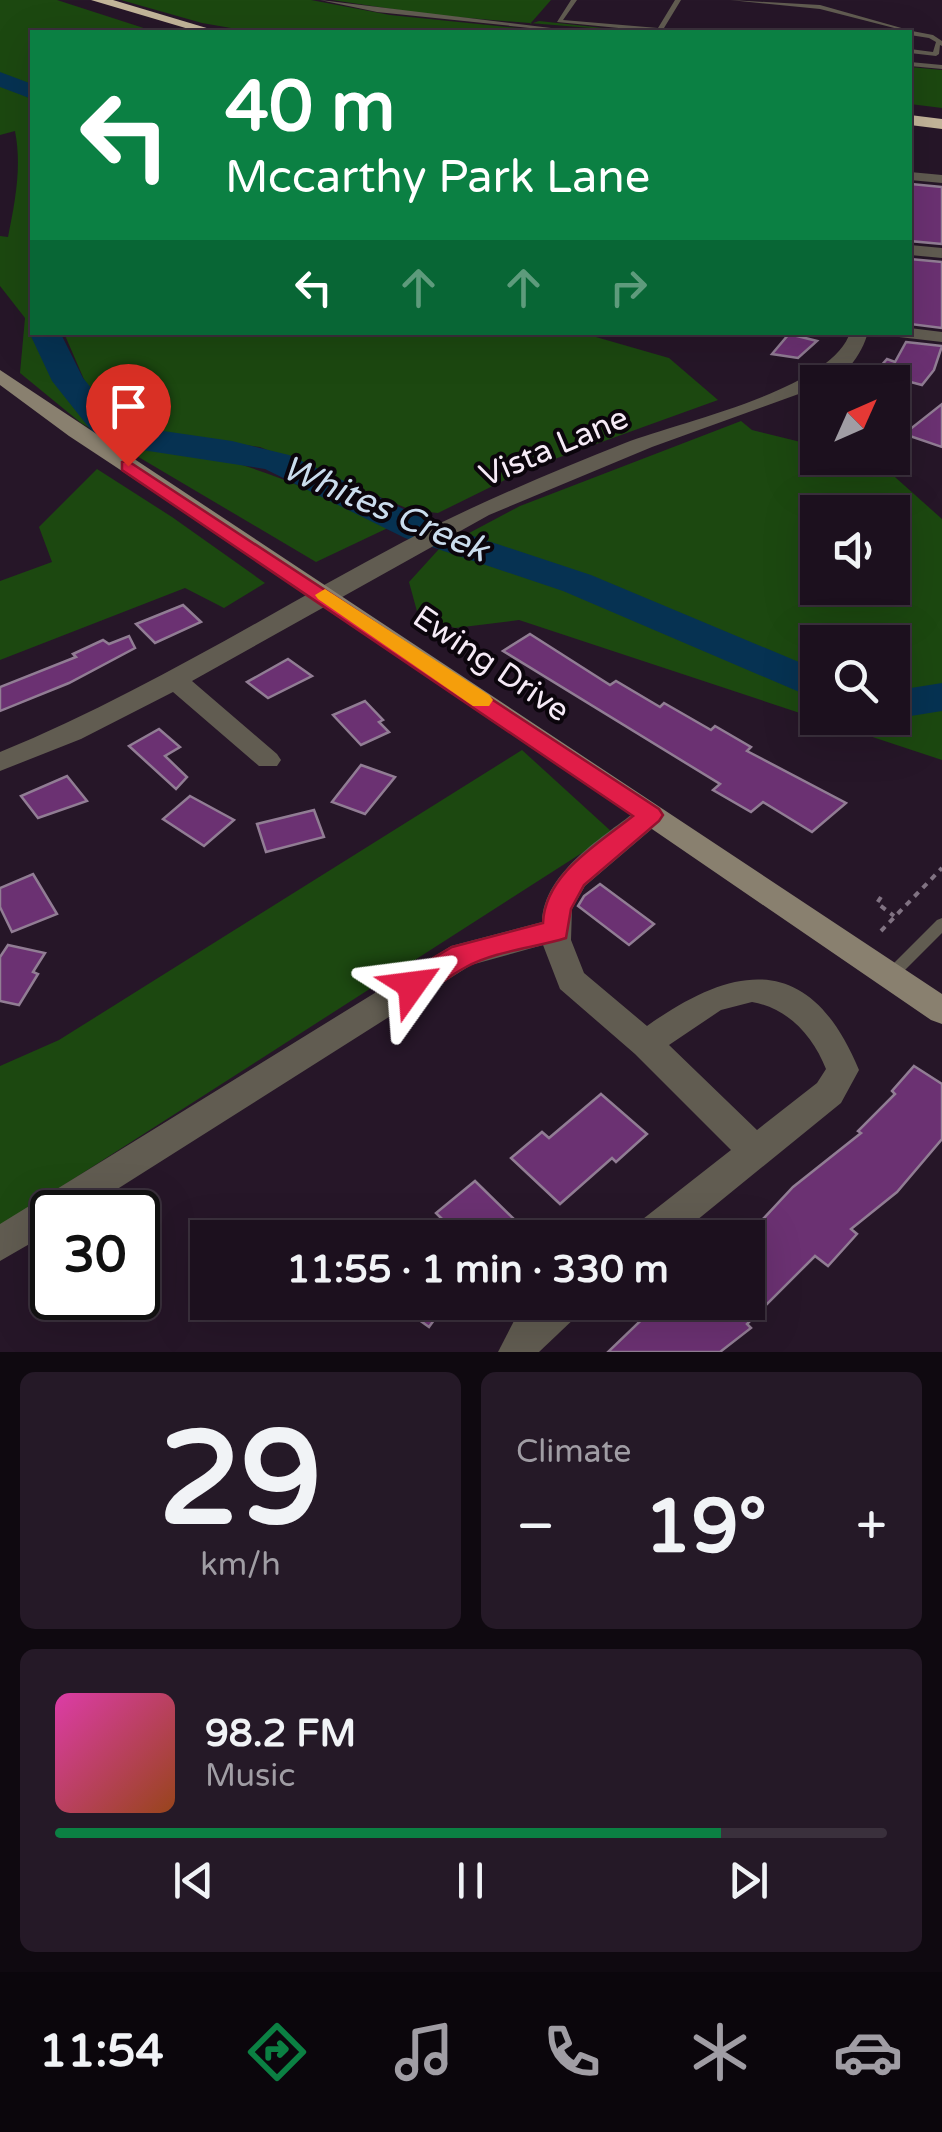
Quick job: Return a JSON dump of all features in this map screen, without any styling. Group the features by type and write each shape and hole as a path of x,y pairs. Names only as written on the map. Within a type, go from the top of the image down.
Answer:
{"highway":[{"path":"94,3 172,30"},
{"path":"94,3 205,30"},
{"path":"912,117 942,120"}],"street":[{"path":"912,176 942,179"},
{"path":"912,250 942,253"},
{"path":"912,334 942,338"},
{"name":"Vista Lane","path":"0,762 176,681 525,490 670,432 803,386 837,368 858,343 859,335"},
{"name":"Ewing Drive","path":"0,376 76,432 327,596 942,1011"},
{"path":"176,681 268,760"},
{"path":"650,815 574,878 557,909 556,930 571,980 646,1044 755,1151"},
{"path":"0,1244 462,955 556,930"},
{"path":"646,1044 731,992 758,989 777,994 805,1010 835,1047 842,1070 829,1093 669,1220"},
{"path":"516,1352 528,1332 543,1320"}],"lane":[{"path":"323,0 377,10 562,30"},
{"path":"574,0 559,21 660,30 678,0"},
{"path":"733,0 820,7 899,30"},
{"path":"912,33 932,36 940,44 938,66 912,64"},
{"path":"912,51 939,54"},
{"path":"890,976 942,924"}],"path":[{"path":"881,931 942,868"},
{"path":"881,897 876,904 894,916"}],"green space":[{"path":"0,0 57,0 150,30 30,30 30,88 0,77"},
{"path":"121,0 311,0 390,15 538,30 242,30"},
{"path":"332,0 551,0 531,23 432,15"},
{"path":"532,23 622,30 616,30"},
{"path":"912,67 942,70 942,108 912,104"},
{"path":"0,85 30,98 30,335 37,335 54,378 84,418 126,440 207,455 254,469 392,526 316,562 81,423 20,373 25,318 0,286 0,236 8,237 18,158 15,131 0,135"},
{"path":"65,335 589,335 669,358 718,400 527,469 438,513 411,510 260,447 153,432 89,391"},
{"path":"741,421 752,430 800,442 800,475 893,475 942,519 942,760 866,735 910,735 910,625 800,625 800,713 519,620 455,628 418,615 409,582 439,549 520,506"},
{"path":"97,469 265,583 224,608 185,588 0,660 0,581 52,562 39,527"},
{"path":"522,750 613,833 56,1190 30,1190 30,1207 0,1226 0,1066 59,1040"}],"building":[{"path":"912,184 942,187 942,244 912,241"},
{"path":"912,259 942,262 942,328 912,324"},
{"path":"788,335 817,341 798,358 772,354"},
{"path":"906,342 942,346 934,370 922,385 910,382 910,365 882,365 887,359 895,362"},
{"path":"942,404 942,447 910,436 910,429"},
{"path":"183,605 201,622 155,643 136,624"},
{"path":"530,634 610,685 616,681 660,707 664,703 711,730 715,726 751,747 747,751 846,803 812,832 763,802 751,812 713,790 720,784 503,651"},
{"path":"129,636 135,648 69,683 0,711 0,687 76,657 73,654 103,640 109,644"},
{"path":"288,659 312,676 268,698 247,682"},
{"path":"365,701 389,732 361,745 333,715"},
{"path":"159,729 180,747 165,756 187,777 176,789 129,746"},
{"path":"361,765 395,777 365,814 332,802"},
{"path":"67,776 87,801 38,818 21,796"},
{"path":"190,796 234,820 204,846 163,819"},
{"path":"314,810 324,837 266,852 257,824"},
{"path":"33,874 57,914 12,932 0,907 0,888"},
{"path":"600,884 654,924 629,945 578,906"},
{"path":"8,945 45,953 33,972 38,974 19,1005 0,1001 0,957"},
{"path":"914,1066 942,1084 942,1139 897,1192 851,1229 857,1234 828,1266 815,1256 765,1306 762,1220 793,1187 861,1133 858,1131 895,1094 892,1091"},
{"path":"601,1094 647,1134 616,1162 612,1158 560,1204 511,1158 542,1132 549,1138"},
{"path":"475,1181 515,1220 443,1220 436,1213"},
{"path":"641,1320 751,1320 747,1324 751,1328 720,1352 608,1352"}],"waterway":[{"name":"Whites Creek","path":"0,79 30,91"},
{"name":"Whites Creek","path":"45,335 68,381 110,432 277,462 418,530 577,583 800,678"},
{"name":"Whites Creek","path":"910,702 942,697"}],"slow traffic":[{"path":"325,595 481,700"}],"route":[{"path":"128,466 650,815 574,878 557,909 556,930 462,955 412,985"}]}
